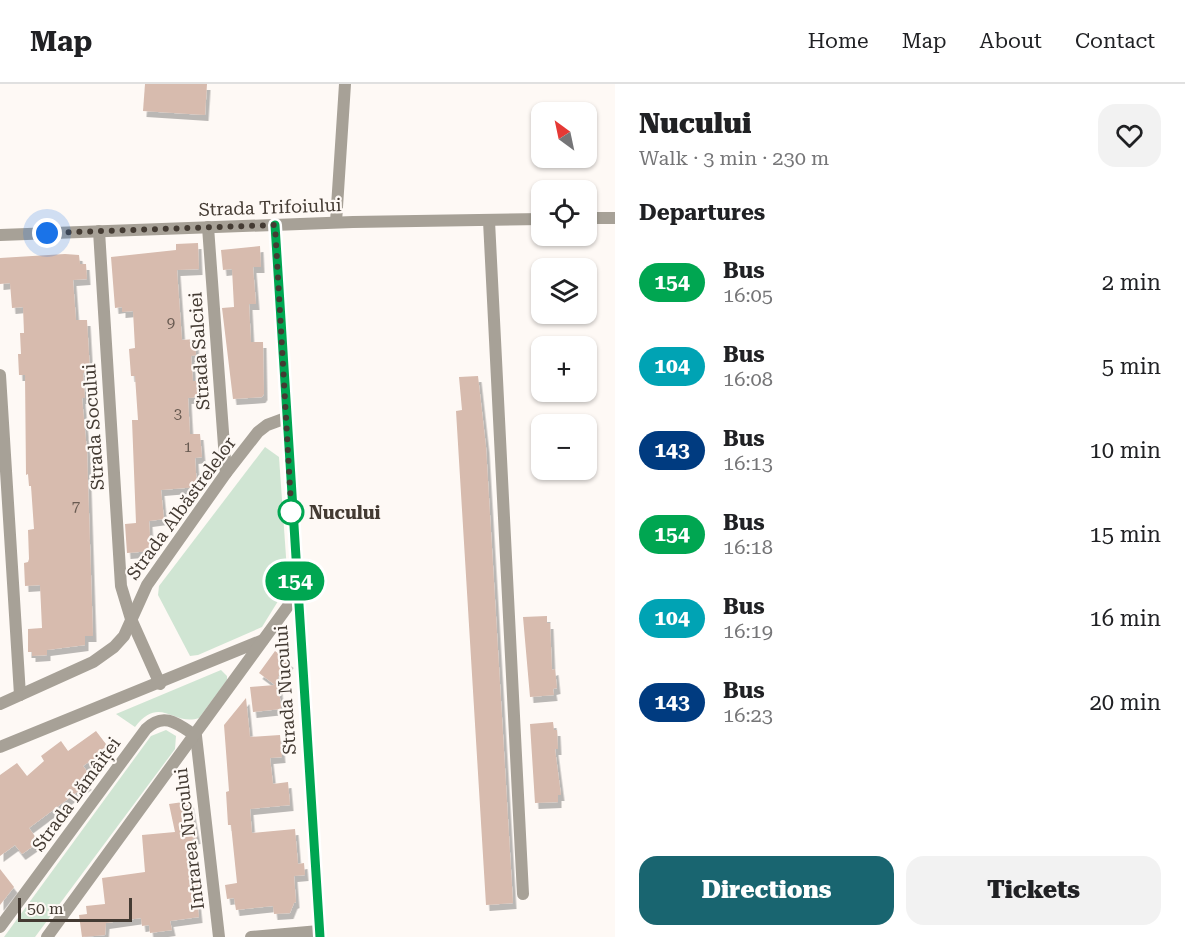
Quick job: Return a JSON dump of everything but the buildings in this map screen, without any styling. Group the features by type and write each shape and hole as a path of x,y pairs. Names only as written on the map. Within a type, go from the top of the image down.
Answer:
{"street":[{"path":"336,222 345,84"},
{"path":"597,218 615,218"},
{"name":"Strada Trifoiului","path":"0,235 336,222 531,219"},
{"path":"489,221 523,894"},
{"name":"Strada Nucului","path":"275,225 296,595 320,934"},
{"name":"Strada Salciei","path":"208,227 226,473"},
{"name":"Strada Socului","path":"99,231 121,586 130,619 160,684"},
{"path":"0,375 20,695"},
{"name":"Strada Albăstrelelor","path":"0,704 93,662 124,636 147,585 226,473 258,432 267,425 286,418"},
{"path":"47,937 196,736 296,595"},
{"path":"0,747 264,640"},
{"name":"Strada Lămâiței","path":"0,927 146,729 157,721 167,719 196,736"},
{"name":"Intrarea Nucului","path":"196,736 219,937"},
{"path":"251,937 320,934"}],"green space":[{"path":"265,447 279,457 288,585 262,627 198,655 190,656 158,595 159,586"},
{"path":"221,670 227,676 227,680 199,718 190,720 160,712 152,713 135,727 116,714"},
{"path":"166,730 176,736 175,749 35,937 4,937 151,736"}],"bus line":[{"name":"154","path":"275,225 295,579 320,937"}],"place":[{"name":"Nucului","path":"291,512"}],"route":[{"path":"47,233 275,225 292,522 291,512"}]}
